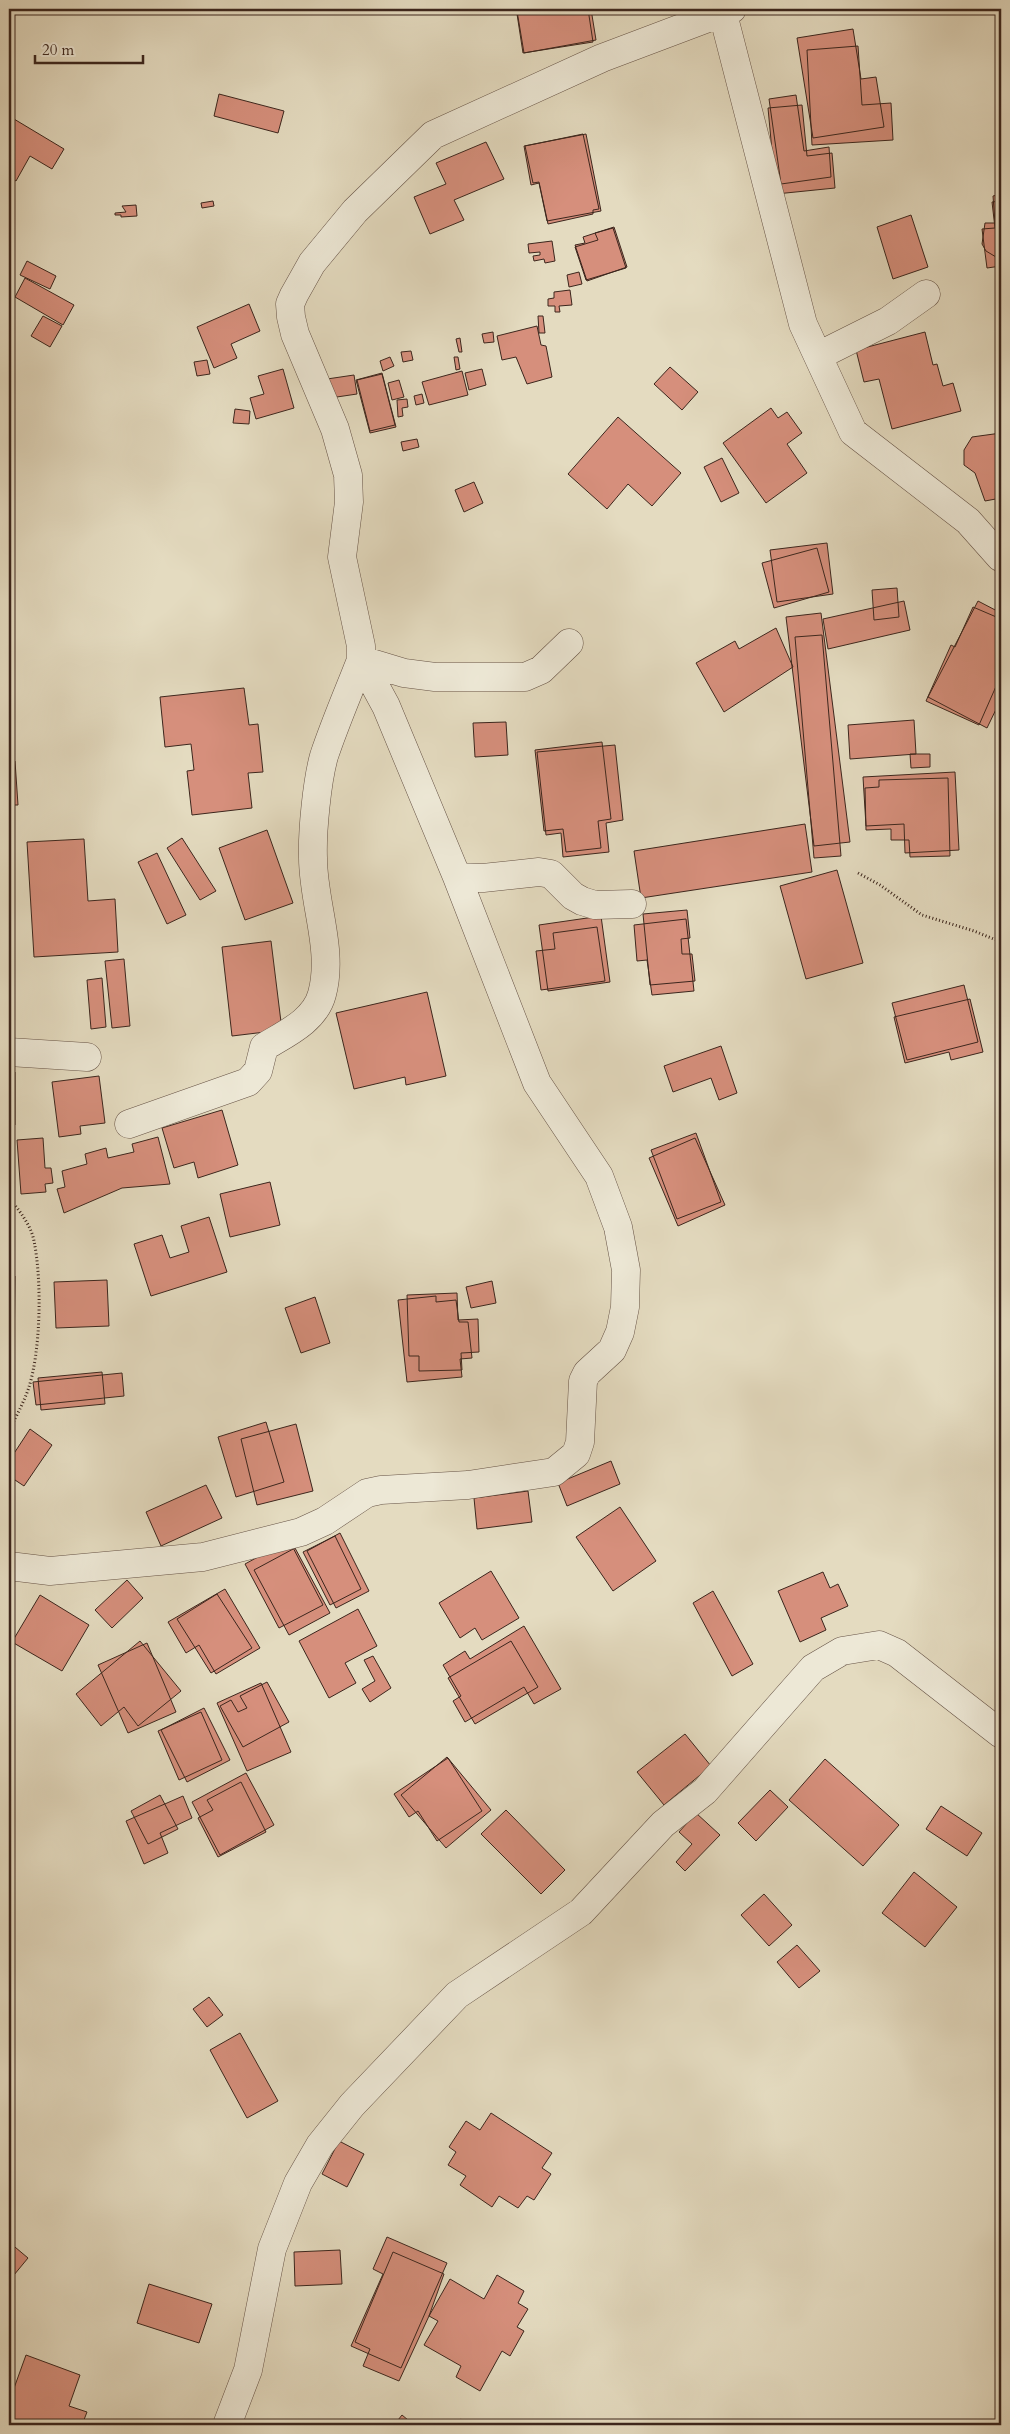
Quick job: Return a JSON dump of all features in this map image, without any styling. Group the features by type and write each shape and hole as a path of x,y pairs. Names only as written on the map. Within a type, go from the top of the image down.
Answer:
{"street":[{"path":"129,1124 248,1082 258,1071 264,1047 289,1033 307,1018 322,996 325,972 322,925 313,859 315,815 324,757 361,660 362,646 342,557 350,502 348,475 335,429 295,334 290,304 312,264 355,211 433,135 602,58 728,11 803,324 853,432 968,520 1000,557"},
{"path":"818,356 888,320 926,294"},
{"path":"361,660 404,672 435,677 525,677 541,670 569,643"},
{"path":"9,1566 50,1571 203,1557 301,1532 324,1521 367,1493 381,1490 468,1484 538,1475 554,1472 576,1454 580,1442 583,1381 587,1373 612,1350 620,1332 625,1307 626,1270 618,1227 600,1176 537,1083 457,877 386,706 361,660"},
{"path":"457,877 483,878 539,872 551,874 572,896 582,901 595,905 632,904"},
{"path":"9,1052 87,1057"},
{"path":"227,2425 248,2370 272,2249 298,2183 320,2145 352,2105 457,1994 581,1912 663,1824 705,1792 813,1668 842,1650 879,1645 897,1653 1001,1734"}],"path":[{"path":"858,873 880,885 922,916 974,931 1001,942"},
{"path":"9,1198 21,1212 34,1239 38,1280 37,1348 28,1389 9,1432"},
{"path":"460,2420 470,2425"}],"building":[{"path":"529,9 591,9 596,40 524,53 517,11"},
{"path":"543,9 588,9 593,42 523,53 517,14"},
{"path":"853,29 861,79 876,77 884,127 813,138 797,38"},
{"path":"858,46 862,105 891,103 893,140 812,145 807,50"},
{"path":"219,94 284,111 278,133 214,116"},
{"path":"796,95 804,151 829,147 831,177 781,184 769,99"},
{"path":"802,105 807,156 832,153 835,188 776,194 768,108"},
{"path":"9,116 64,149 52,169 30,156 16,181 9,177"},
{"path":"583,134 599,209 593,210 593,214 548,224 539,182 533,183 525,146"},
{"path":"586,134 601,211 547,221 539,183 531,185 524,146"},
{"path":"486,142 504,179 454,200 464,220 430,234 414,197 446,184 436,163"},
{"path":"1001,194 1000,275 996,257 986,251 982,244 985,223 995,223 993,196"},
{"path":"213,201 214,206 202,208 201,203"},
{"path":"1001,201 1001,266 987,268 982,229 995,228 992,202"},
{"path":"136,205 137,216 121,217 121,215 115,215 115,213 126,212 122,206"},
{"path":"911,215 928,267 893,279 877,227"},
{"path":"614,227 627,267 587,281 575,245 585,243 583,237"},
{"path":"613,228 626,268 586,280 575,247 598,240 595,233"},
{"path":"552,241 555,261 545,263 544,259 534,261 533,256 540,255 540,252 529,253 528,244"},
{"path":"27,261 56,276 50,289 20,275"},
{"path":"579,272 582,284 569,287 567,275"},
{"path":"25,278 74,305 63,325 15,297"},
{"path":"570,290 572,305 559,306 560,312 555,312 555,306 548,306 548,299 554,298 554,292"},
{"path":"249,304 260,331 231,344 237,358 214,368 197,327"},
{"path":"43,316 62,326 50,347 31,336"},
{"path":"538,316 543,316 545,333 539,333"},
{"path":"537,326 541,345 546,346 552,377 527,384 516,357 502,360 497,336"},
{"path":"493,332 494,342 484,343 482,334"},
{"path":"925,332 933,365 937,364 943,386 953,383 961,411 892,429 879,379 864,382 856,350"},
{"path":"460,338 462,352 459,352 456,339"},
{"path":"411,351 413,360 403,362 401,352"},
{"path":"390,357 394,366 383,371 380,361"},
{"path":"454,357 458,357 460,369 456,370"},
{"path":"207,360 210,374 197,376 194,362"},
{"path":"670,367 698,392 682,410 654,384"},
{"path":"283,369 294,408 256,419 250,398 264,394 258,376"},
{"path":"482,369 486,385 469,390 465,373"},
{"path":"462,371 468,395 429,405 422,382"},
{"path":"382,373 396,427 370,433 356,380"},
{"path":"382,374 395,425 370,431 357,380"},
{"path":"354,375 357,394 330,398 327,379"},
{"path":"399,380 404,397 392,400 388,383"},
{"path":"422,394 424,403 416,405 414,396"},
{"path":"407,399 408,407 402,408 403,416 398,417 397,400"},
{"path":"771,408 778,418 787,412 802,433 787,444 807,473 766,503 723,443"},
{"path":"235,409 250,411 249,424 233,423"},
{"path":"618,417 681,473 652,506 628,484 607,509 568,474"},
{"path":"1001,433 1001,498 985,501 975,473 964,465 964,450 972,437"},
{"path":"417,439 419,447 403,451 401,442"},
{"path":"722,458 739,493 721,502 704,467"},
{"path":"474,482 483,503 464,512 455,490"},
{"path":"827,543 833,594 777,602 770,550"},
{"path":"817,548 829,592 774,608 762,563"},
{"path":"897,588 899,617 874,620 872,590"},
{"path":"904,601 910,630 828,649 823,619"},
{"path":"978,601 1001,613 1001,699 987,728 928,697"},
{"path":"973,607 1001,619 1001,675 979,725 926,701 951,645 955,647"},
{"path":"821,613 850,842 814,846 786,617"},
{"path":"776,628 793,667 724,712 696,663 735,641 739,649"},
{"path":"822,635 841,856 814,858 795,637"},
{"path":"244,688 249,725 258,724 263,772 248,773 252,808 192,815 187,771 194,770 191,744 165,747 160,697"},
{"path":"914,720 916,754 850,759 848,725"},
{"path":"506,722 508,755 475,757 473,723"},
{"path":"602,742 611,819 598,821 601,848 566,852 563,829 544,831 535,750"},
{"path":"615,745 623,820 606,823 609,852 563,857 561,833 546,835 537,752"},
{"path":"910,754 930,754 930,767 911,768"},
{"path":"15,761 18,805 9,805 9,762"},
{"path":"955,772 959,850 905,853 904,824 866,826 863,777"},
{"path":"948,778 950,856 910,857 909,840 891,840 891,829 866,830 865,788 879,787 879,780"},
{"path":"805,824 812,872 641,898 634,851"},
{"path":"267,830 293,903 245,920 219,848"},
{"path":"182,838 216,891 200,900 167,848"},
{"path":"84,839 88,901 115,899 118,952 34,957 27,842"},
{"path":"157,853 186,915 167,924 138,862"},
{"path":"837,870 863,963 806,979 780,886"},
{"path":"687,910 690,938 681,939 682,954 692,954 695,981 650,985 643,914"},
{"path":"601,916 610,982 548,991 539,925"},
{"path":"686,919 694,991 652,995 647,960 637,961 634,925"},
{"path":"597,927 605,981 541,990 536,951 555,949 553,933"},
{"path":"271,941 282,1030 232,1036 222,947"},
{"path":"124,959 130,1026 112,1028 105,961"},
{"path":"102,978 106,1027 91,1029 87,980"},
{"path":"964,985 978,1042 907,1060 892,1003"},
{"path":"427,992 446,1076 406,1085 405,1077 354,1089 336,1013"},
{"path":"970,999 983,1052 951,1060 949,1052 905,1063 894,1017"},
{"path":"721,1046 737,1093 719,1100 711,1078 673,1092 664,1066"},
{"path":"9,1072 15,1072 15,1125 9,1126"},
{"path":"99,1076 105,1123 80,1126 81,1134 59,1137 52,1082"},
{"path":"222,1110 238,1165 198,1178 194,1162 174,1168 162,1128"},
{"path":"696,1133 721,1202 677,1219 651,1150"},
{"path":"158,1137 170,1184 122,1188 64,1213 57,1189 65,1187 62,1171 87,1164 85,1154 106,1148 108,1158 134,1152 132,1144"},
{"path":"43,1138 45,1168 51,1168 53,1183 45,1184 46,1192 21,1194 17,1140"},
{"path":"695,1138 725,1205 678,1226 649,1158"},
{"path":"270,1182 280,1225 230,1237 220,1194"},
{"path":"209,1217 227,1272 151,1296 134,1244 162,1235 170,1258 189,1252 181,1226"},
{"path":"9,1276 15,1276 14,1361 9,1361"},
{"path":"107,1280 109,1326 56,1328 54,1282"},
{"path":"492,1281 496,1303 471,1308 466,1287"},
{"path":"457,1293 458,1320 478,1319 479,1352 461,1353 462,1370 419,1371 419,1356 409,1356 407,1295"},
{"path":"436,1296 436,1302 456,1300 459,1322 468,1322 472,1358 460,1359 462,1377 407,1382 398,1300"},
{"path":"315,1297 330,1343 301,1353 285,1308"},
{"path":"102,1372 105,1404 41,1410 38,1378"},
{"path":"122,1373 124,1396 36,1405 33,1382"},
{"path":"266,1422 284,1482 236,1497 218,1437"},
{"path":"296,1424 313,1491 257,1505 241,1439"},
{"path":"30,1429 52,1445 24,1486 9,1476 9,1461"},
{"path":"611,1461 620,1484 567,1506 558,1483"},
{"path":"206,1485 222,1518 161,1546 146,1512"},
{"path":"528,1491 532,1522 477,1529 474,1498"},
{"path":"620,1507 656,1561 613,1591 576,1537"},
{"path":"340,1533 369,1591 336,1608 307,1551"},
{"path":"335,1536 361,1589 330,1605 303,1552"},
{"path":"289,1540 323,1605 279,1628 245,1564"},
{"path":"295,1548 330,1613 289,1635 254,1570"},
{"path":"491,1571 519,1618 482,1640 475,1628 460,1638 439,1603"},
{"path":"823,1572 830,1588 838,1584 848,1606 821,1618 826,1630 800,1642 778,1591"},
{"path":"127,1580 143,1598 112,1628 95,1610"},
{"path":"225,1589 260,1648 216,1674 199,1645 186,1653 168,1622"},
{"path":"713,1591 753,1664 732,1676 693,1603"},
{"path":"217,1594 252,1648 211,1673 177,1619"},
{"path":"40,1595 89,1625 62,1671 12,1642"},
{"path":"358,1609 377,1646 345,1663 356,1683 329,1698 299,1641"},
{"path":"524,1626 561,1689 534,1704 524,1687 465,1722 453,1701 461,1696 443,1665 465,1651 470,1659"},
{"path":"140,1641 181,1691 138,1726 124,1707 101,1726 76,1694"},
{"path":"511,1641 538,1687 475,1724 448,1678"},
{"path":"147,1643 176,1712 128,1733 98,1665"},
{"path":"373,1656 391,1688 370,1702 362,1689 375,1681 364,1660"},
{"path":"267,1682 289,1722 243,1747 220,1706 231,1700 238,1712 247,1708 240,1696"},
{"path":"261,1683 291,1752 247,1771 217,1703"},
{"path":"204,1708 230,1760 187,1782 161,1730"},
{"path":"201,1712 222,1760 179,1780 158,1731"},
{"path":"685,1734 711,1766 664,1805 637,1772"},
{"path":"447,1757 491,1810 446,1848 401,1795"},
{"path":"448,1758 482,1811 437,1841 418,1811 409,1817 394,1794"},
{"path":"825,1759 899,1825 863,1866 789,1800"},
{"path":"246,1773 274,1825 220,1855 192,1802"},
{"path":"241,1782 266,1832 218,1857 198,1818 213,1810 207,1800"},
{"path":"770,1790 788,1807 756,1841 738,1823"},
{"path":"160,1795 178,1829 148,1844 131,1811"},
{"path":"183,1796 192,1818 160,1833 168,1853 144,1864 126,1821"},
{"path":"941,1806 982,1833 967,1856 926,1829"},
{"path":"506,1810 565,1870 541,1894 481,1834"},
{"path":"696,1813 720,1835 685,1871 676,1862 692,1844 679,1832"},
{"path":"914,1872 957,1907 925,1947 882,1913"},
{"path":"764,1894 792,1925 769,1946 741,1915"},
{"path":"797,1945 820,1971 799,1988 777,1962"},
{"path":"209,1997 223,2015 207,2027 193,2009"},
{"path":"240,2033 278,2101 247,2118 210,2050"},
{"path":"491,2113 552,2153 542,2168 551,2174 534,2200 527,2196 518,2208 499,2196 492,2207 460,2185 466,2176 448,2165 456,2152 449,2147 466,2121 480,2130"},
{"path":"339,2141 364,2154 347,2187 322,2174"},
{"path":"387,2237 447,2263 401,2368 351,2346 383,2274 373,2269"},
{"path":"9,2242 28,2258 9,2281"},
{"path":"340,2250 342,2284 295,2286 294,2252"},
{"path":"393,2252 444,2274 429,2316 399,2381 363,2366 370,2349 355,2342"},
{"path":"497,2275 524,2291 518,2303 528,2309 517,2327 524,2331 510,2356 502,2351 480,2391 456,2377 461,2366 424,2345 438,2321 429,2316 450,2279 484,2299"},
{"path":"149,2284 212,2304 199,2343 137,2323"},
{"path":"26,2355 80,2375 69,2406 87,2412 82,2425 14,2425 9,2423 9,2402"},
{"path":"402,2415 414,2425 394,2425"}]}
